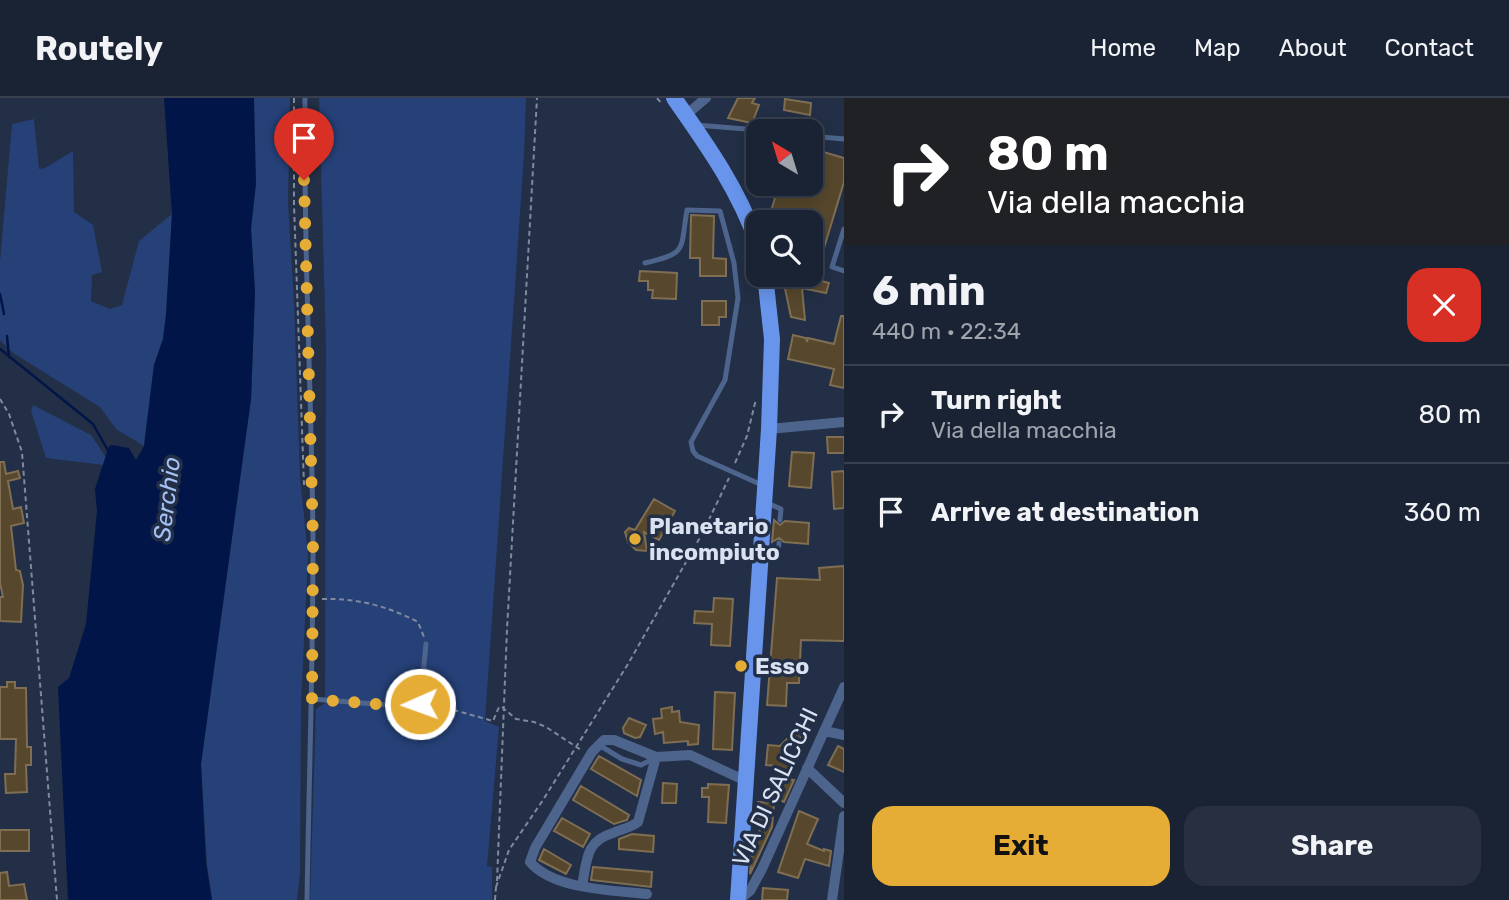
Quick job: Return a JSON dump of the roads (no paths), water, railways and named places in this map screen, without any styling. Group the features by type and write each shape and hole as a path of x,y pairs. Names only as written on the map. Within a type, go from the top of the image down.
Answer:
{"main road":[{"path":"668,102 689,120 736,191 746,227"},
{"path":"739,900 769,429 772,339 763,287"}],"street":[{"path":"689,120 706,98"},
{"path":"769,429 844,422"},
{"name":"VIA DI SALICCHI","path":"739,900 750,891 762,869 844,687"},
{"path":"824,731 844,735"},
{"path":"647,894 572,884 545,874 530,862 535,848 595,749 604,740 614,740 656,757 690,755 746,781"},
{"path":"582,886 593,843 600,837 630,828 638,822 656,757"},
{"path":"807,768 844,803"},
{"path":"832,900 839,877 844,816"}],"lane":[{"path":"305,98 304,180 313,542 307,900"},
{"path":"689,120 746,128"},
{"path":"823,137 844,139"},
{"path":"645,263 673,257 680,250 687,211 720,211 734,262 738,298 726,380 691,442 697,456 732,472 764,494 781,509 780,520"},
{"path":"844,229 832,267 844,271"},
{"path":"761,556 778,552 779,542"},
{"path":"312,699 413,707 420,704 426,645"}],"water":[{"name":"Serchio","path":"164,98 254,98 256,184 251,229 255,292 251,399 201,764 206,863 212,900 68,900 58,687 69,678 86,624 97,511 95,489 109,446 129,448 136,460 144,446 154,365 163,339 166,315 172,214"}],"waterway":[{"path":"0,294 4,314"},
{"path":"7,336 9,357"},
{"path":"0,349 93,424 110,454"}],"place":[{"name":"Planetario incompiuto","path":"635,539"},
{"name":"Esso","path":"741,666"}]}
